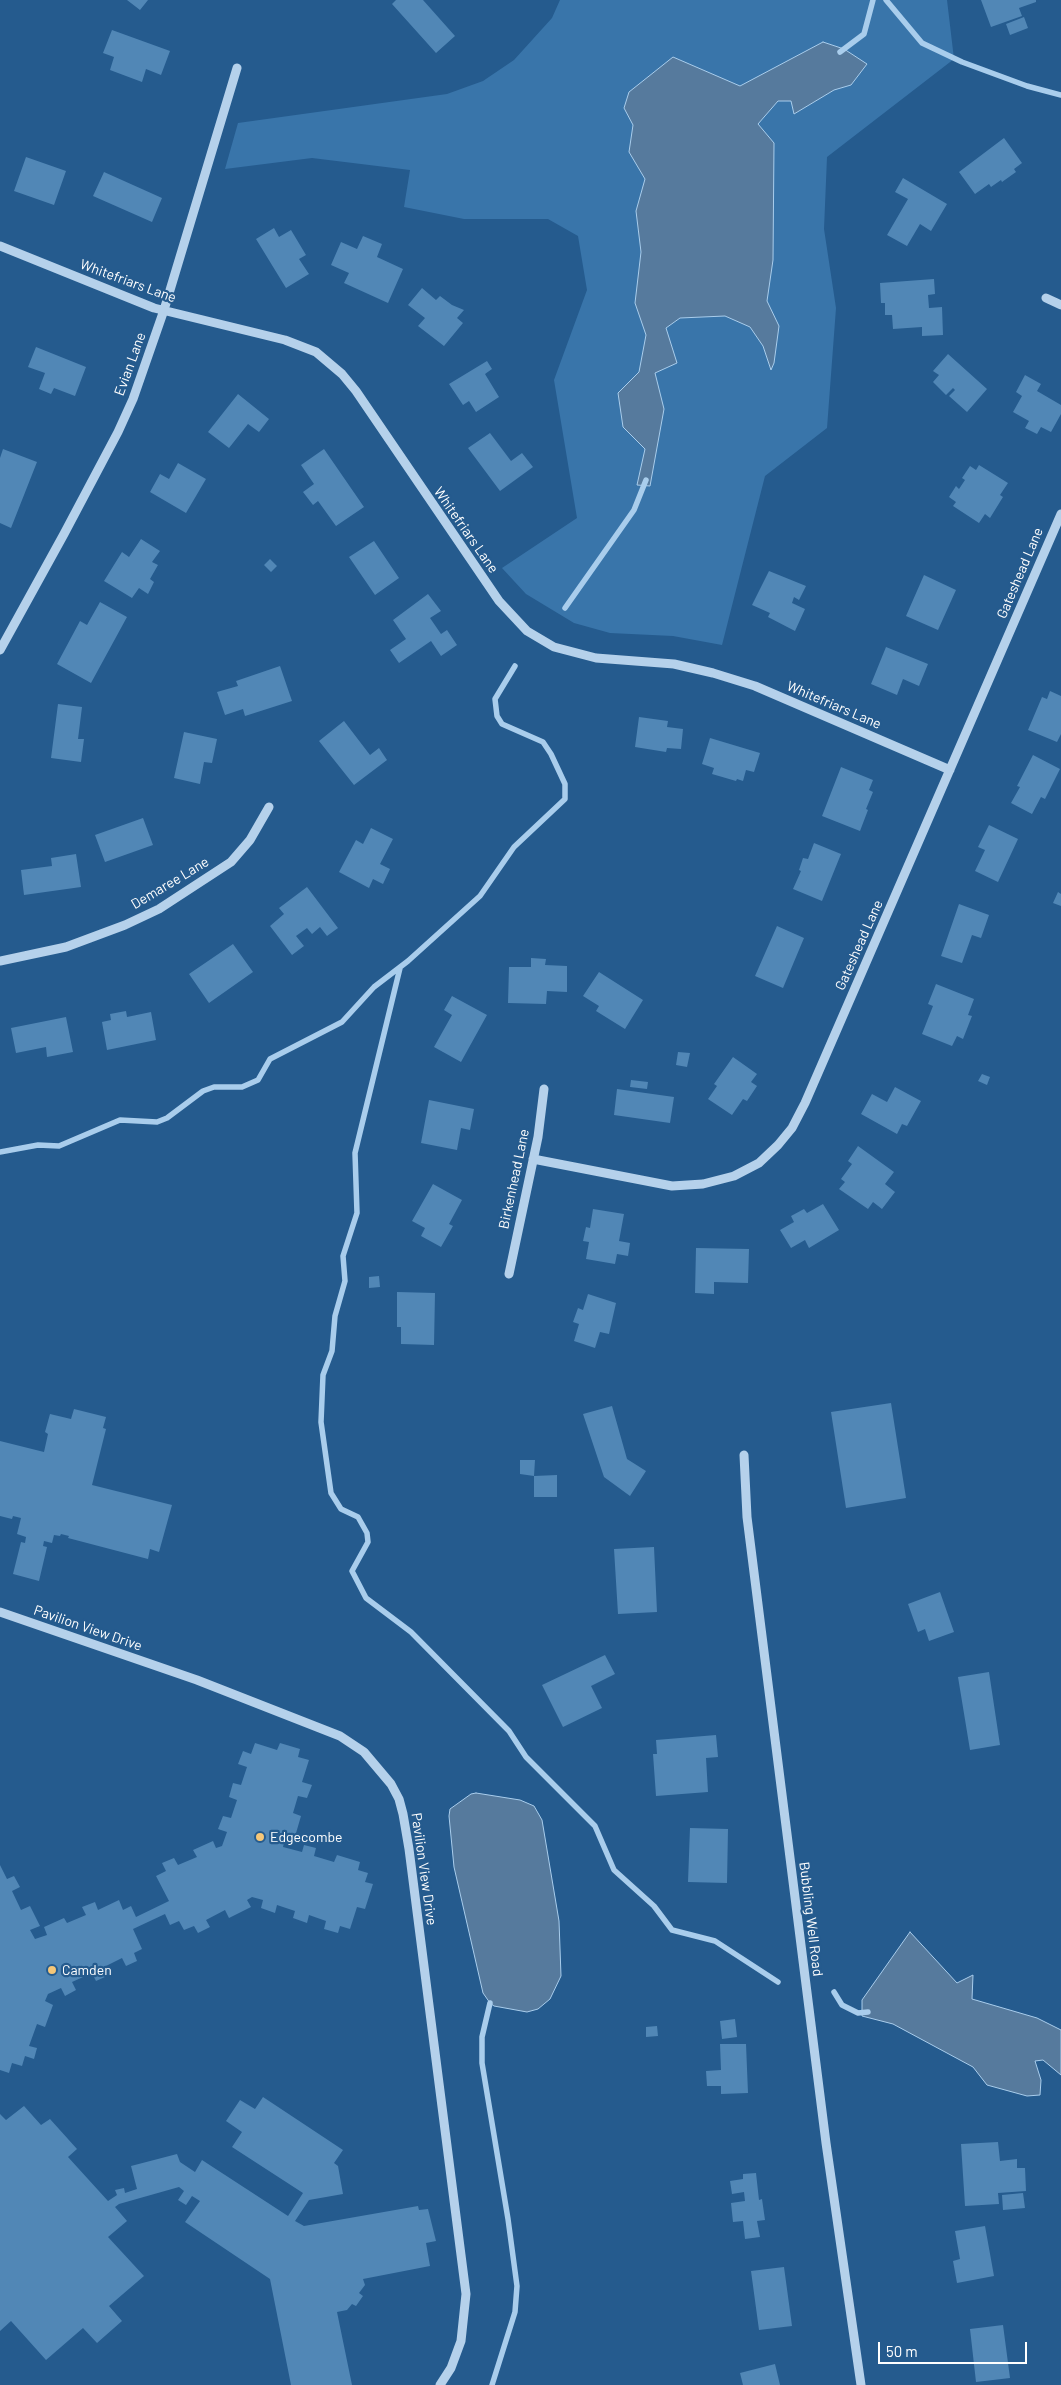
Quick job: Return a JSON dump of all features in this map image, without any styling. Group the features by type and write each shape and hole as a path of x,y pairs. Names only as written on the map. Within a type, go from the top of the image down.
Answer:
{"street":[{"name":"Evian Lane","path":"0,650 118,432 148,362 237,68"},
{"name":"Whitefriars Lane","path":"0,246 108,291 164,310 302,345 316,352 342,374 499,602 514,619 538,638 566,651 596,658 674,664 755,686 950,770"},
{"path":"1046,298 1061,305"},
{"name":"Gateshead Lane","path":"533,1159 672,1186 703,1184 734,1176 768,1156 792,1128 805,1103 1061,514"},
{"name":"Demaree Lane","path":"0,961 66,947 125,926 159,909 231,862 250,840 269,807"},
{"name":"Birkenhead Lane","path":"509,1274 533,1159 544,1089"},
{"name":"Bubbling Well Road","path":"744,1455 749,1536 826,2143 861,2385"},
{"name":"Pavilion View Drive","path":"0,1612 196,1680 340,1736 364,1752 391,1784 399,1799 409,1849 466,2294 461,2341 451,2368 440,2385"}],"shaded area":[{"path":"560,0 947,0 954,59 827,157 824,229 836,308 827,428 765,476 722,645 673,636 610,633 574,623 526,594 502,568 577,518 554,380 587,290 578,236 548,219 464,219 404,207 410,170 312,158 225,169 238,123 447,94 483,81 514,60 552,18"},
{"path":"823,42 844,49 867,64 851,85 834,90 794,114 791,101 778,101 758,124 774,143 773,260 767,301 779,326 774,363 771,370 763,346 750,327 725,316 680,318 666,328 677,363 655,373 664,409 650,486 637,485 645,449 623,427 618,393 639,372 646,335 635,303 641,252 636,211 645,179 629,152 633,125 624,108 629,92 673,57 740,86"},
{"path":"476,1793 520,1800 534,1806 542,1820 559,1921 561,1976 550,1999 538,2009 527,2012 494,2006 483,1993 454,1867 449,1816 450,1809 471,1794"},
{"path":"910,1932 957,1983 973,1975 972,1999 1037,2018 1061,2030 1061,2075 1043,2060 1035,2061 1041,2080 1040,2095 1027,2096 987,2085 973,2067 893,2024 862,2016 862,2000"}],"building":[{"path":"127,0 148,0 140,10"},
{"path":"396,0 423,0 455,36 436,53 392,4"},
{"path":"981,0 1036,0 1036,2 1019,8 1022,16 991,27"},
{"path":"1024,17 1028,28 1010,35 1006,24"},
{"path":"112,30 170,51 161,75 146,69 142,82 110,70 114,57 103,53"},
{"path":"1004,138 1022,163 1014,169 1016,172 1002,182 1001,180 991,187 989,184 975,194 959,172"},
{"path":"26,157 66,171 54,205 14,191"},
{"path":"104,172 162,198 152,222 93,196"},
{"path":"903,178 947,204 931,231 920,224 907,246 887,235 908,199 895,192"},
{"path":"274,228 279,237 291,230 306,255 299,259 309,274 286,288 256,239"},
{"path":"363,236 382,244 377,257 403,269 388,303 344,283 349,273 331,265 341,242 357,249"},
{"path":"934,279 935,294 928,295 929,308 942,307 943,335 922,336 922,327 893,329 892,315 885,315 885,303 881,303 880,283"},
{"path":"422,288 436,300 440,296 452,305 464,310 457,318 463,323 444,346 418,326 425,318 408,305"},
{"path":"36,347 86,367 75,396 54,388 51,394 39,389 45,373 28,367"},
{"path":"948,354 987,389 967,412 949,396 955,390 953,388 946,395 933,382 939,375 933,371"},
{"path":"487,361 492,369 485,374 499,397 476,412 469,401 463,405 449,384"},
{"path":"1025,375 1041,384 1037,391 1061,405 1061,414 1051,432 1041,427 1037,434 1025,428 1029,421 1013,412 1022,396 1016,392"},
{"path":"238,394 269,419 259,432 248,424 229,448 208,432"},
{"path":"490,433 511,461 522,453 533,467 500,491 468,448"},
{"path":"3,449 37,462 11,528 0,523 0,458"},
{"path":"324,449 364,507 336,526 318,501 313,505 303,492 314,484 301,465"},
{"path":"178,463 206,479 186,513 150,492 160,474 169,479"},
{"path":"979,465 1008,483 1000,495 1003,497 990,518 985,514 979,523 953,506 956,502 949,497 956,486 959,489 965,480 962,478 970,466 976,470"},
{"path":"141,539 160,551 152,562 158,565 150,579 154,582 148,594 139,588 132,598 104,581 122,552 129,557"},
{"path":"374,541 399,578 375,595 349,557"},
{"path":"270,559 277,566 271,572 264,565"},
{"path":"769,571 806,586 799,600 794,597 792,603 805,609 795,631 768,617 770,613 752,605"},
{"path":"924,575 956,590 938,630 906,616"},
{"path":"428,594 441,611 430,618 441,634 447,630 457,645 441,656 431,641 399,663 390,650 406,639 393,620"},
{"path":"100,602 127,617 91,683 57,664 80,621 87,625"},
{"path":"886,647 928,664 919,686 903,679 897,695 871,684"},
{"path":"280,666 292,701 245,716 243,709 225,715 217,692 238,686 236,681"},
{"path":"1050,691 1061,696 1061,734 1057,742 1028,730 1042,697 1047,699"},
{"path":"58,704 82,707 78,739 84,739 81,762 51,758"},
{"path":"639,717 668,721 667,727 683,729 681,749 667,748 666,752 635,747"},
{"path":"344,721 370,755 379,748 387,760 354,785 319,741"},
{"path":"184,732 217,739 212,763 204,762 200,784 174,778"},
{"path":"710,738 760,753 754,772 746,770 743,781 737,779 736,781 712,774 714,768 702,764"},
{"path":"1033,755 1060,769 1045,799 1041,797 1032,814 1011,803 1020,787 1017,786"},
{"path":"841,767 873,780 869,790 873,792 860,831 822,816"},
{"path":"143,818 153,845 105,862 95,835"},
{"path":"989,825 1018,839 998,882 975,871 985,850 978,847"},
{"path":"371,828 393,839 380,864 390,869 383,884 373,879 369,888 339,872 356,840 363,844"},
{"path":"814,843 841,854 822,901 793,889 801,871 799,870 803,858 808,859"},
{"path":"76,854 81,887 24,895 21,870 52,866 51,858"},
{"path":"307,887 338,928 327,936 320,927 312,934 307,928 296,936 304,946 292,955 270,926 284,914 279,908"},
{"path":"1058,892 1061,894 1061,906 1053,903"},
{"path":"959,904 989,915 981,938 972,935 962,963 941,956"},
{"path":"777,926 804,938 783,988 755,976"},
{"path":"233,944 253,972 209,1003 189,974"},
{"path":"531,958 546,959 545,965 567,966 567,992 547,991 546,1004 508,1003 509,967 531,967"},
{"path":"599,972 643,1000 625,1029 596,1011 599,1006 583,996"},
{"path":"936,984 974,999 968,1015 972,1016 963,1039 957,1036 952,1046 922,1034 933,1006 928,1004"},
{"path":"452,996 487,1015 461,1062 434,1047 452,1015 444,1010"},
{"path":"126,1011 127,1017 151,1012 156,1040 107,1050 102,1022 111,1020 110,1014"},
{"path":"66,1017 73,1052 47,1057 46,1047 16,1053 11,1028"},
{"path":"678,1052 690,1053 687,1067 676,1065"},
{"path":"733,1057 757,1074 751,1082 757,1086 747,1101 743,1099 732,1115 708,1099 717,1086 714,1084"},
{"path":"982,1074 990,1077 987,1085 978,1081"},
{"path":"631,1080 648,1082 647,1089 630,1087"},
{"path":"895,1087 921,1101 907,1126 902,1124 897,1134 861,1114 872,1094 887,1102"},
{"path":"617,1089 674,1097 670,1123 614,1115"},
{"path":"429,1100 474,1109 470,1130 461,1128 457,1150 421,1143"},
{"path":"858,1146 894,1172 885,1184 895,1192 882,1209 873,1202 868,1209 839,1189 845,1182 841,1179 852,1164 848,1161"},
{"path":"433,1184 462,1200 449,1224 453,1226 441,1247 421,1236 425,1228 412,1221"},
{"path":"823,1204 839,1230 809,1248 805,1240 791,1248 780,1230 794,1222 791,1216 804,1209 807,1213"},
{"path":"593,1209 624,1214 619,1241 630,1243 628,1256 617,1254 615,1264 586,1259 589,1242 583,1241 586,1227 590,1228"},
{"path":"696,1248 749,1249 748,1283 714,1282 714,1294 695,1293"},
{"path":"379,1276 380,1287 369,1288 369,1277"},
{"path":"397,1292 435,1293 434,1345 401,1344 401,1327 397,1327"},
{"path":"588,1294 616,1303 609,1334 600,1332 595,1348 574,1341 579,1324 573,1322 578,1308 583,1310"},
{"path":"891,1403 906,1498 846,1508 831,1412"},
{"path":"612,1406 627,1459 646,1471 630,1496 604,1477 583,1414"},
{"path":"74,1409 106,1417 103,1428 106,1429 92,1485 172,1505 159,1552 150,1549 148,1559 68,1538 69,1536 54,1535 52,1543 44,1541 43,1546 47,1547 39,1581 13,1574 21,1542 25,1543 26,1537 17,1534 21,1518 13,1516 12,1519 0,1516 0,1441 44,1452 48,1434 45,1432 50,1414 71,1419"},
{"path":"520,1460 535,1460 534,1476 520,1474"},
{"path":"557,1475 557,1497 534,1497 534,1476"},
{"path":"654,1547 657,1612 618,1614 614,1549"},
{"path":"940,1592 954,1632 929,1641 925,1629 918,1632 908,1604"},
{"path":"605,1655 615,1674 591,1686 602,1708 563,1727 542,1685"},
{"path":"989,1672 1000,1745 970,1750 958,1677"},
{"path":"716,1735 718,1757 706,1758 708,1792 656,1796 653,1754 657,1754 656,1740"},
{"name":"Edgecombe","path":"255,1743 277,1750 280,1743 300,1749 298,1757 309,1760 302,1782 312,1785 307,1798 298,1796 293,1813 301,1816 294,1840 285,1838 283,1847 302,1852 304,1845 316,1848 314,1856 334,1862 337,1855 360,1862 358,1870 368,1873 365,1882 373,1884 365,1909 357,1907 350,1929 340,1926 338,1933 324,1929 326,1921 309,1915 307,1923 293,1918 295,1911 277,1905 275,1913 261,1908 263,1900 252,1897 247,1900 251,1907 229,1918 225,1910 206,1920 210,1927 198,1933 194,1926 184,1930 179,1921 170,1925 165,1914 133,1929 142,1949 134,1953 137,1961 126,1966 122,1958 104,1967 107,1976 96,1981 92,1973 72,1982 76,1990 65,1996 61,1988 48,1994 45,2001 53,2005 45,2027 37,2024 29,2046 37,2048 34,2059 25,2056 22,2066 12,2063 9,2073 0,2070 0,1865 7,1879 14,1876 20,1887 12,1891 21,1910 30,1906 40,1926 30,1930 35,1939 47,1935 44,1927 64,1918 67,1923 86,1915 82,1907 95,1902 98,1910 119,1900 123,1910 131,1906 136,1917 169,1901 156,1876 166,1871 162,1863 174,1858 178,1865 197,1857 193,1850 213,1841 216,1848 222,1846 227,1832 218,1829 223,1816 231,1818 237,1800 229,1797 233,1783 241,1785 247,1767 238,1764 243,1751 251,1754"},
{"path":"690,1828 728,1829 727,1883 688,1882"},
{"path":"735,2019 737,2037 722,2039 720,2021"},
{"path":"657,2026 658,2036 646,2037 646,2027"},
{"path":"720,2044 746,2044 748,2093 721,2094 721,2086 707,2086 706,2071 721,2070"},
{"path":"263,2097 343,2150 334,2163 338,2166 343,2194 309,2200 295,2221 304,2226 418,2206 419,2210 428,2209 436,2241 426,2243 430,2266 363,2279 365,2285 359,2293 363,2296 356,2306 352,2304 347,2310 337,2312 352,2385 291,2385 270,2279 185,2222 200,2201 192,2196 186,2205 178,2200 184,2191 179,2187 119,2204 115,2207 127,2221 108,2237 144,2276 109,2306 122,2321 97,2343 83,2328 46,2360 11,2321 0,2331 0,2114 6,2120 24,2106 41,2125 50,2119 77,2149 68,2157 108,2201 117,2195 115,2190 124,2188 125,2193 137,2189 131,2166 177,2154 180,2162 195,2172 202,2160 288,2216 303,2193 232,2147 242,2132 226,2121 240,2100 255,2109"},
{"path":"998,2142 1000,2161 1017,2159 1017,2168 1025,2168 1026,2191 998,2193 999,2204 965,2206 961,2144"},
{"path":"756,2173 759,2200 762,2199 765,2220 757,2221 760,2237 745,2239 743,2221 733,2222 731,2203 745,2201 744,2192 732,2194 730,2181 743,2179 743,2174"},
{"path":"1023,2193 1025,2208 1003,2210 1002,2195"},
{"path":"985,2226 994,2276 957,2283 953,2261 960,2259 955,2231"},
{"path":"784,2267 792,2326 759,2330 751,2271"},
{"path":"1003,2325 1010,2378 976,2382 970,2329"},
{"path":"775,2364 780,2385 743,2385 740,2373"}],"waterway":[{"path":"840,52 864,34 873,0"},
{"path":"886,0 922,43 962,62 1027,86 1061,95"},
{"path":"565,608 634,510 646,480"},
{"path":"0,1152 38,1145 59,1146 120,1120 157,1122 167,1118 203,1091 214,1087 242,1087 258,1080 270,1059 342,1022 374,987 408,961 480,896 514,847 565,799 565,784 551,754 543,742 502,724 497,716 495,699 515,666"},
{"path":"400,968 355,1153 357,1213 343,1256 345,1281 335,1316 332,1351 323,1375 321,1422 331,1493 341,1509 358,1517 367,1533 368,1542 352,1571 366,1598 411,1632 509,1731 526,1757 595,1826 614,1870 654,1906 672,1930 715,1941 778,1982"},
{"path":"834,1992 842,2005 858,2013 868,2012"},
{"path":"490,2003 482,2037 482,2063 517,2286 515,2312 492,2385"}],"place":[{"name":"Edgecombe","path":"260,1837"},
{"name":"Camden","path":"52,1970"}]}
